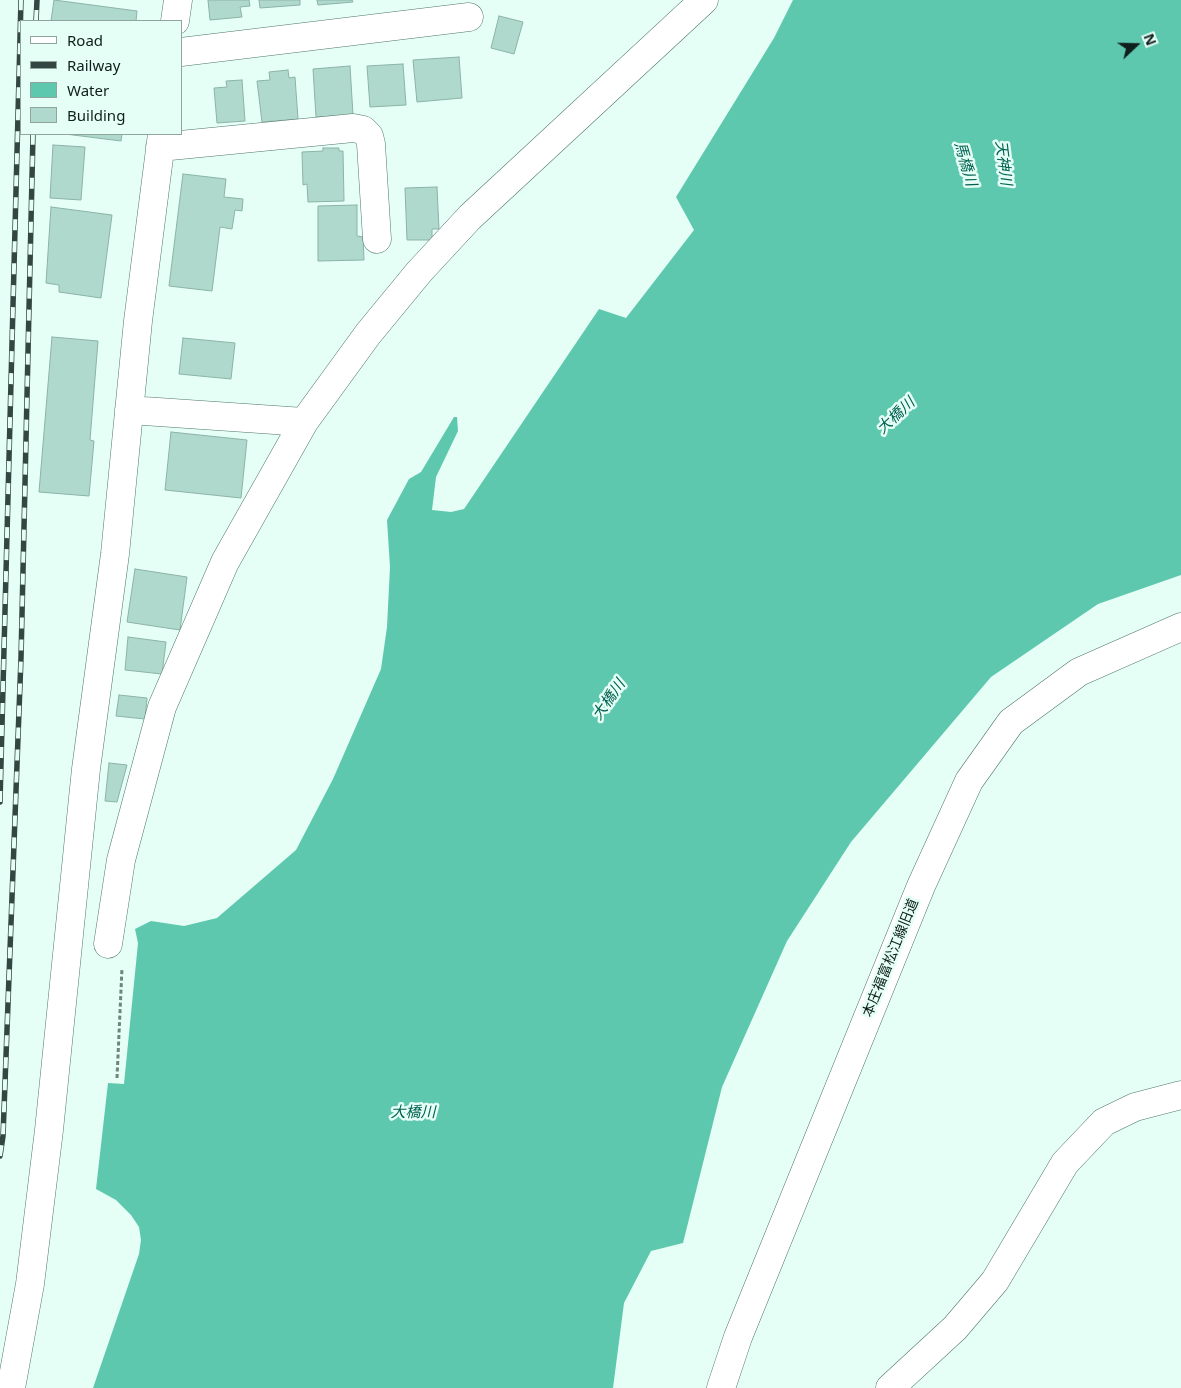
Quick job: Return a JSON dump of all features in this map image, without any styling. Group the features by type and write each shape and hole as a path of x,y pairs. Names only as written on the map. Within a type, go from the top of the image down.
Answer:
{"street":[{"path":"176,20 178,0"},
{"path":"108,944 121,860 162,708 224,562 304,422 368,334 419,272 470,217 704,0"},
{"path":"182,52 469,17"},
{"path":"11,1388 30,1284 49,1130 86,769 115,554 138,321 161,141 353,128 363,130 369,136 371,144 377,239"},
{"path":"129,410 304,422"},
{"name":"本庄福富松江線旧道","path":"721,1388 738,1337 917,895 969,780 1011,722 1079,672 1181,627"},
{"path":"890,1388 955,1328 995,1280 1066,1163 1104,1122 1135,1107 1181,1095"}],"path":[{"path":"108,944 122,966 117,1078"}],"water":[{"name":"大橋川","path":"793,0 1181,0 1181,575 1098,604 991,677 851,842 787,941 722,1087 683,1243 651,1251 624,1303 613,1388 93,1388 139,1254 141,1240 139,1227 131,1215 116,1200 96,1189 108,1083 124,1084 138,943 135,929 151,921 184,926 217,918 296,850 333,779 381,669 387,627 390,567 387,520 409,479 421,472 454,417 457,417 458,431 436,477 432,510 451,512 464,509 599,309 626,318 694,230 676,197 774,38"}],"building":[{"path":"54,0 137,11 136,20 51,20"},
{"path":"208,0 249,0 250,6 240,7 242,17 210,20"},
{"path":"259,0 300,0 300,5 260,8"},
{"path":"317,0 352,0 353,2 318,5"},
{"path":"499,16 523,22 514,54 491,48"},
{"path":"459,57 462,98 417,102 413,60"},
{"path":"403,64 406,105 370,107 367,66"},
{"path":"350,66 353,115 316,117 313,69"},
{"path":"288,70 289,78 295,77 298,119 262,122 257,81 270,80 269,72"},
{"path":"242,80 245,121 217,123 214,88 227,87 226,81"},
{"path":"73,135 122,135 121,141"},
{"path":"53,145 85,147 81,200 50,198"},
{"path":"323,148 339,148 339,151 343,151 344,201 308,202 307,184 303,185 302,152 323,151"},
{"path":"183,174 226,179 224,197 243,199 242,211 235,210 232,229 220,227 212,291 169,286"},
{"path":"437,187 439,229 432,229 432,240 407,240 405,188"},
{"path":"357,205 357,236 363,237 364,260 318,261 318,206"},
{"path":"51,207 112,215 101,298 59,292 59,285 46,283"},
{"path":"52,337 98,341 90,440 94,441 89,496 39,492"},
{"path":"183,338 235,343 231,379 179,374"},
{"path":"171,432 247,440 241,498 165,490"},
{"path":"135,569 187,577 180,630 127,622"},
{"path":"128,637 166,642 162,674 125,670"},
{"path":"119,695 147,698 145,719 116,716"},
{"path":"109,763 127,765 117,802 105,801"}],"railway":[{"path":"20,20 21,0"},
{"path":"36,20 37,0"},
{"path":"0,802 20,38"},
{"path":"0,1156 3,1136 21,658 33,135"}],"water label":[{"name":"天神川","path":"1003,163"},
{"name":"馬橋川","path":"965,164"}]}
